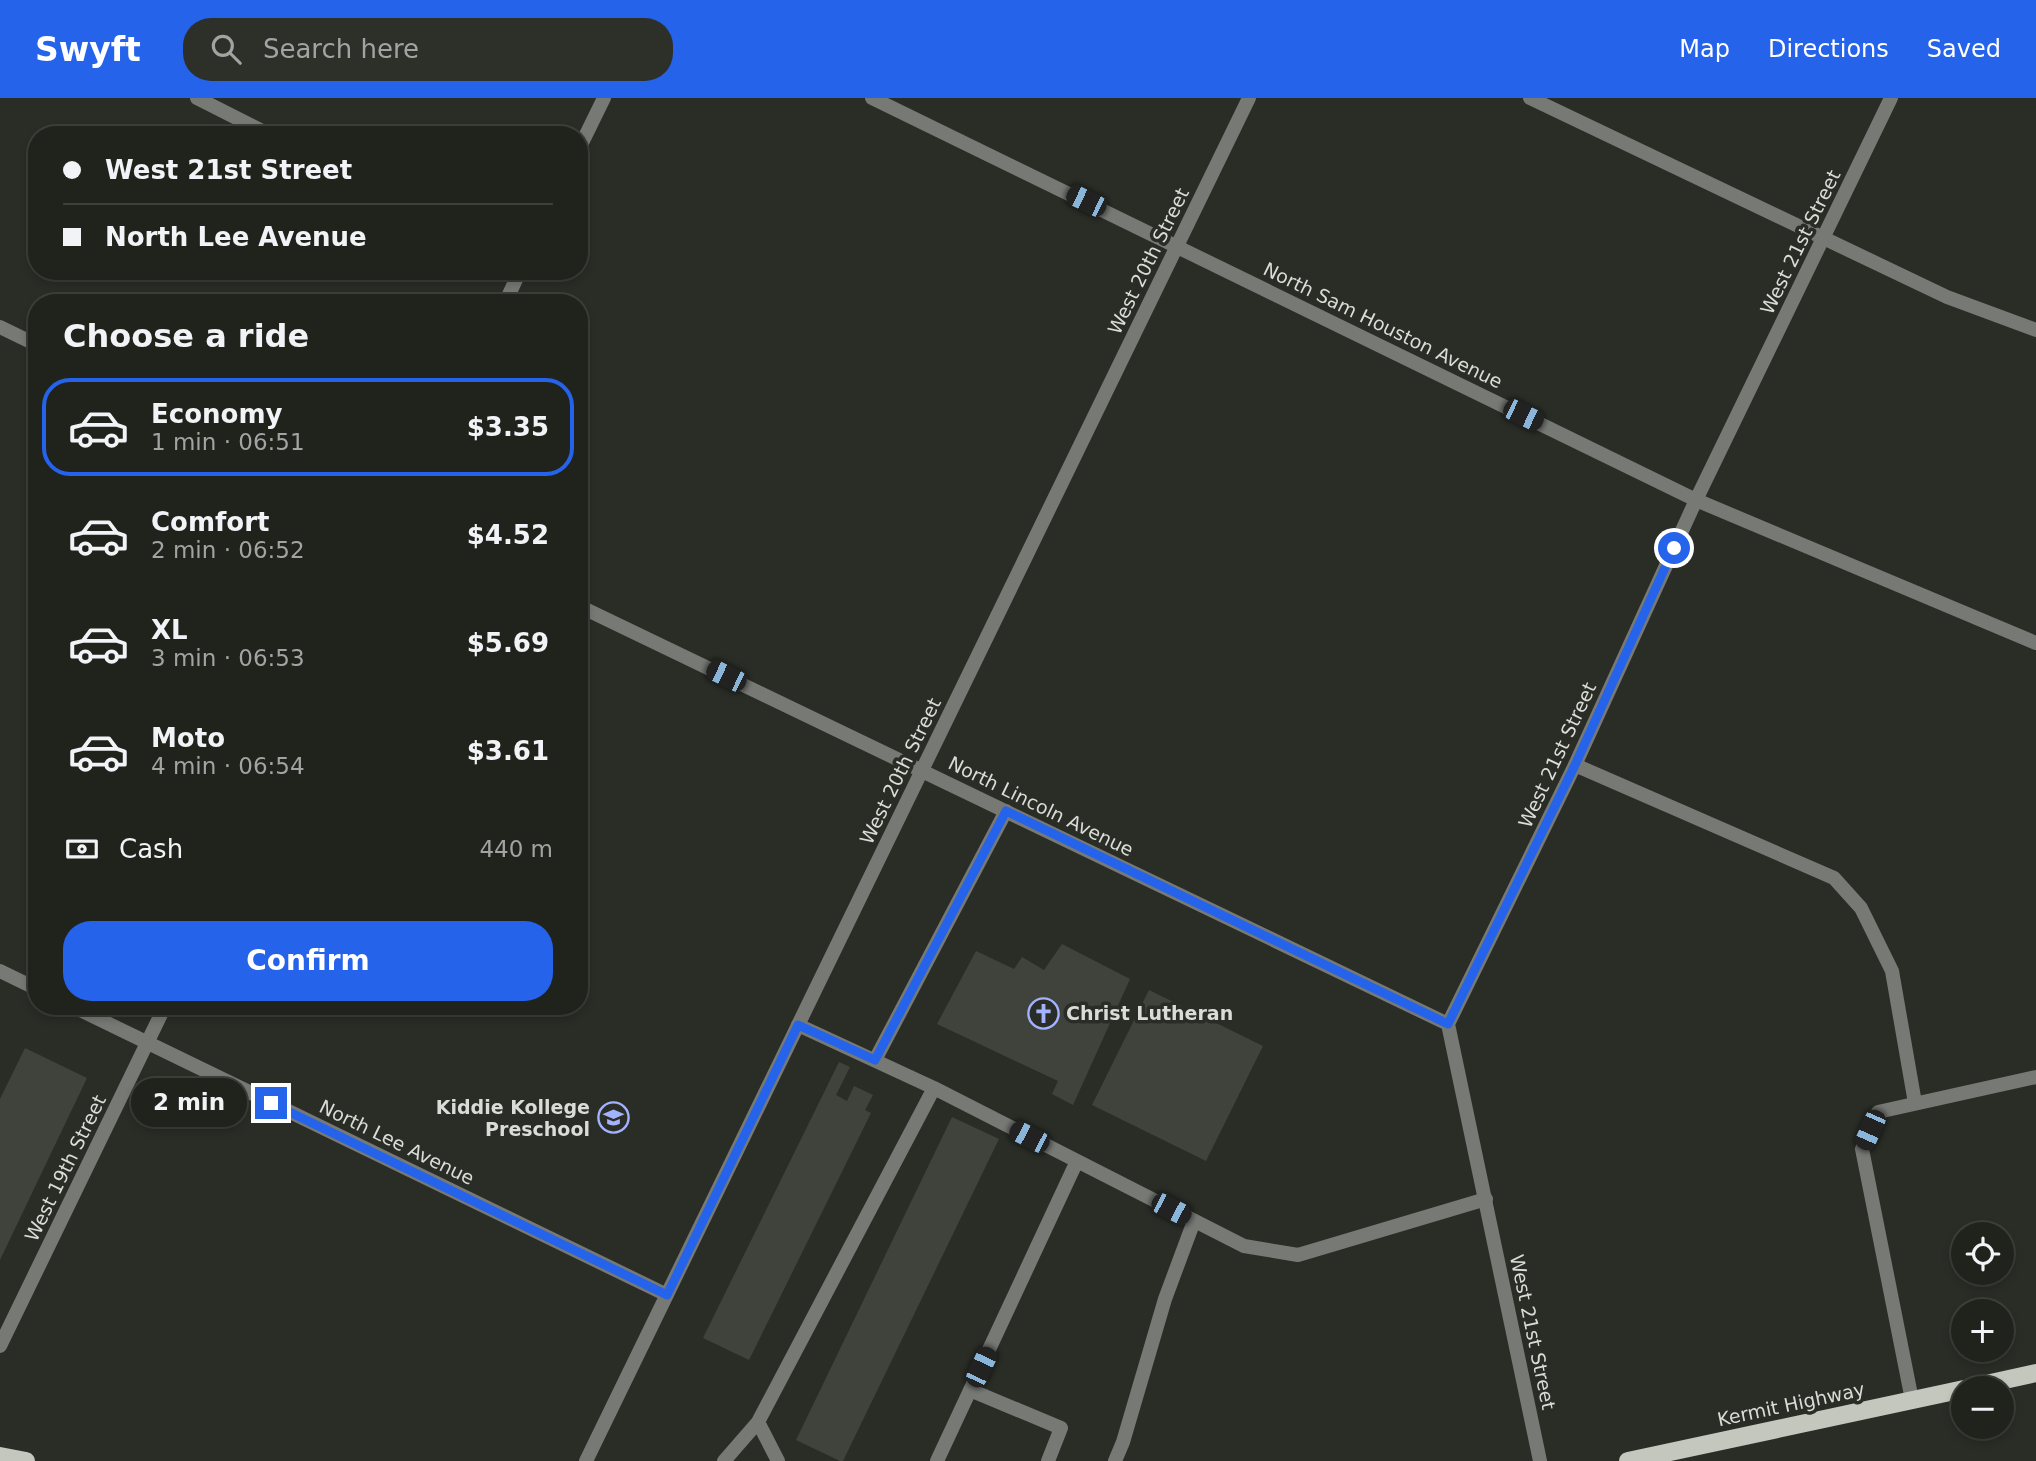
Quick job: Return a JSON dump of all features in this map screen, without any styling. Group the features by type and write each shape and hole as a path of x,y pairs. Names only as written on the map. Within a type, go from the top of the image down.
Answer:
{"main road":[{"name":"Kermit Highway","path":"2014,1378 2036,1373"},
{"name":"Kermit Highway","path":"1628,1461 1951,1391"},
{"path":"0,1456 26,1461"}],"street":[{"path":"197,98 252,126"},
{"path":"588,131 604,98"},
{"name":"North Sam Houston Avenue","path":"872,98 1696,500 2036,643"},
{"name":"West 20th Street","path":"586,1461 1249,98"},
{"path":"1530,98 1947,297 2036,330"},
{"name":"West 21st Street","path":"1540,1461 1448,1024 1575,765 1696,500 1891,98"},
{"path":"0,327 28,341"},
{"name":"North Lincoln Avenue","path":"588,610 1448,1024"},
{"path":"1575,765 1834,878 1861,908 1892,971 1915,1103"},
{"path":"875,1060 1006,811"},
{"path":"0,971 28,985"},
{"name":"North Lee Avenue","path":"91,1015 667,1295"},
{"name":"West 19th Street","path":"0,1346 160,1015"},
{"path":"798,1025 934,1088 1244,1246 1298,1255 1486,1199"},
{"path":"1912,1400 1862,1149 1878,1111 2036,1077"},
{"path":"724,1461 758,1422 934,1088"},
{"path":"937,1461 1077,1161"},
{"path":"1115,1461 1124,1443 1165,1299 1194,1221"},
{"path":"970,1390 1061,1428 1048,1461"},
{"path":"758,1422 778,1461"}],"building":[{"path":"1062,944 1130,979 1073,1105 1052,1094 1058,1081 937,1024 976,951 1014,969 1022,957 1044,970"},
{"path":"1149,990 1263,1046 1206,1161 1092,1105"},
{"path":"25,1048 87,1078 0,1260 0,1099"},
{"path":"839,1062 850,1067 836,1095 847,1101 854,1086 873,1095 865,1110 871,1113 749,1360 703,1338"},
{"path":"952,1117 999,1139 843,1461 840,1461 796,1440"}],"place":[{"name":"Christ Lutheran","path":"1043,1013"},
{"name":"Kiddie Kollege Preschool","path":"613,1118"}],"route":[{"path":"271,1103 667,1295 798,1025 875,1060 1006,811 1448,1024 1575,765 1674,548"}]}
